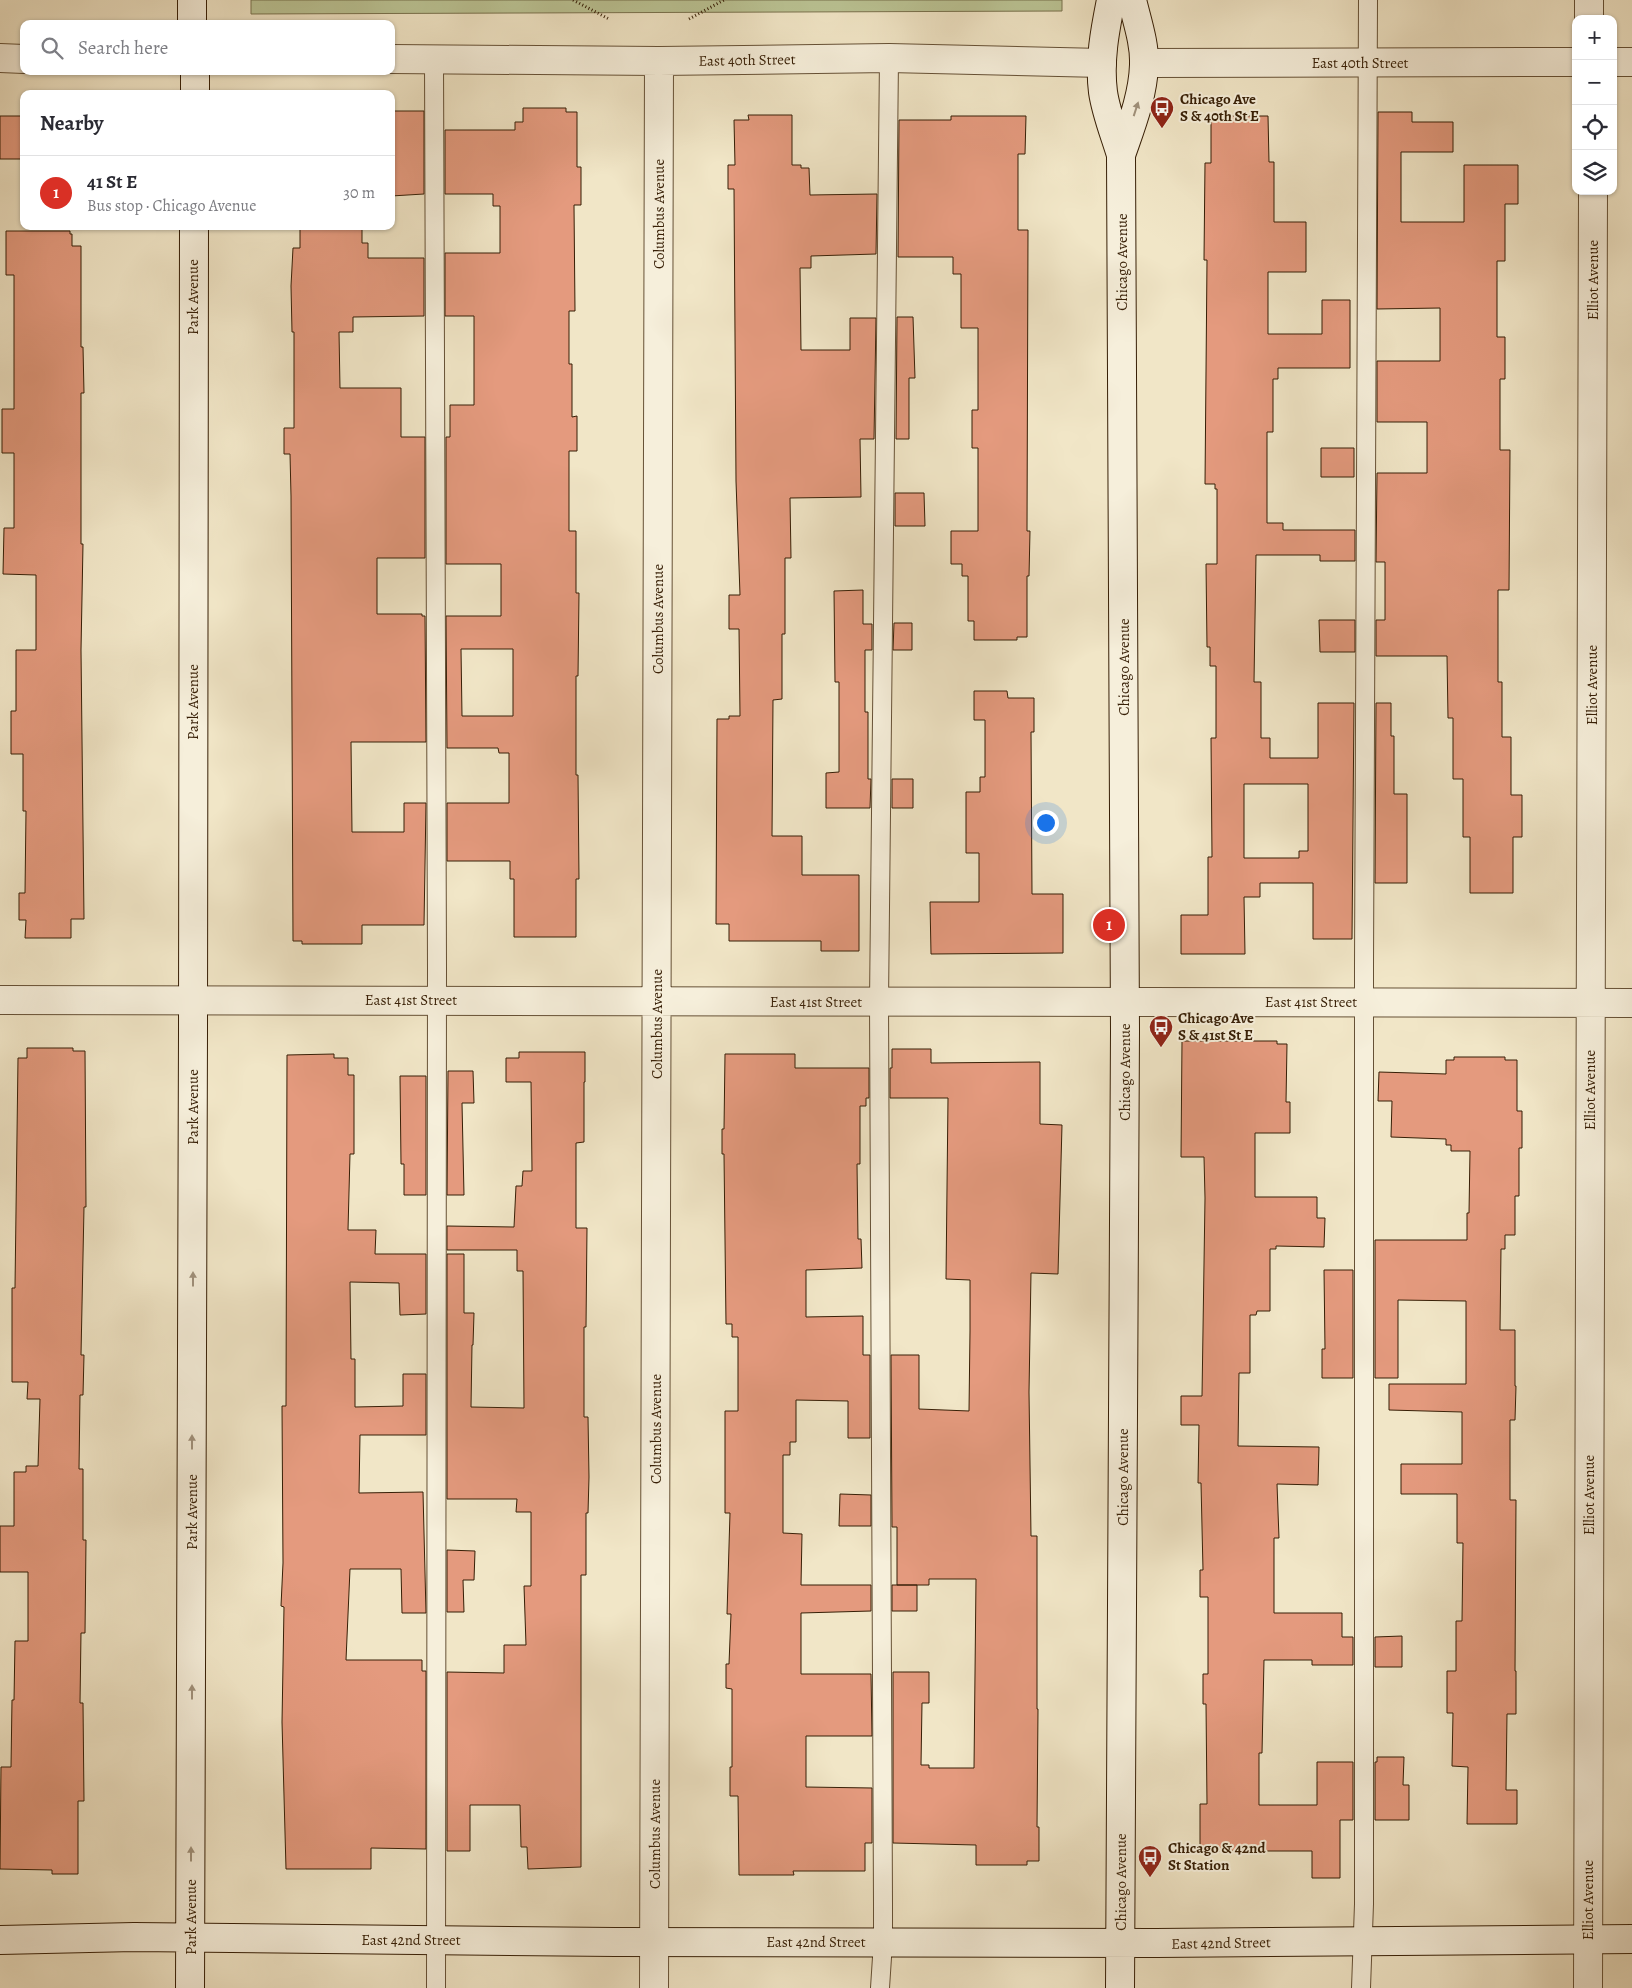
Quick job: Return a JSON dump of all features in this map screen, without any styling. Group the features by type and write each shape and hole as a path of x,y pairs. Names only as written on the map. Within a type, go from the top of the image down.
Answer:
{"street":[{"path":"192,0 192,20"},
{"name":"Chicago Avenue","path":"1111,0 1105,30 1102,63 1103,93 1121,155 1125,1002 1120,1988"},
{"name":"Chicago Avenue","path":"1121,155 1141,94 1144,63 1132,0"},
{"path":"1589,0 1589,15"},
{"path":"0,58 20,59"},
{"name":"East 40th Street","path":"395,59 659,61 889,58 1102,63"},
{"name":"Columbus Avenue","path":"654,1988 659,61"},
{"name":"East 40th Street","path":"1144,63 1572,62"},
{"path":"1617,62 1632,62"},
{"path":"195,75 195,90"},
{"name":"Elliot Avenue","path":"1588,1988 1593,195"},
{"name":"Park Avenue","path":"190,1988 194,1000 194,230"},
{"name":"East 41st Street","path":"0,1000 1632,1003"},
{"name":"East 42nd Street","path":"0,1940 191,1938 1121,1943 1632,1939"}],"lane":[{"path":"1361,1988 1361,1941 1364,1904 1364,1002 1366,63 1368,0"},
{"path":"434,58 436,1988"},
{"path":"880,1988 883,1942 879,1002 889,58"}],"path":[{"path":"573,0 609,19"},
{"path":"689,19 724,0"}],"green space":[{"path":"251,0 1062,0 1062,11 251,14"}],"building":[{"path":"523,108 566,108 566,112 577,112 577,167 581,167 581,205 574,205 575,311 569,311 572,417 577,416 577,451 569,451 569,531 576,531 576,593 579,593 578,676 576,676 576,775 578,775 579,879 576,879 576,937 514,937 514,879 510,879 510,861 447,861 447,803 509,803 509,753 499,753 498,748 447,748 446,616 501,616 501,564 446,564 446,437 450,437 450,405 474,405 474,316 445,316 445,253 500,253 500,206 493,206 493,194 445,194 445,130 515,130 515,122 523,122","holes":["461,649 513,649 513,716 462,716"]},
{"path":"395,111 424,111 424,194 395,196"},
{"path":"1378,112 1412,112 1412,122 1453,122 1453,152 1401,152 1401,222 1464,222 1464,165 1518,165 1518,204 1505,204 1505,261 1497,261 1497,337 1505,337 1505,379 1500,379 1500,450 1510,450 1509,590 1498,590 1498,682 1502,682 1502,737 1511,737 1511,795 1522,795 1522,837 1513,837 1513,893 1470,893 1470,837 1463,837 1463,779 1453,779 1453,718 1448,718 1447,656 1376,656 1376,620 1385,620 1385,562 1376,562 1377,473 1427,473 1427,422 1377,422 1377,361 1440,361 1440,308 1377,309"},
{"path":"748,115 792,115 792,165 801,165 801,168 809,168 810,195 877,194 876,254 811,256 811,268 800,268 801,350 850,350 850,318 876,318 874,439 860,439 861,497 790,498 791,558 785,558 785,634 782,634 782,699 773,700 772,836 802,836 802,875 859,875 859,951 821,951 821,941 729,941 729,924 716,924 717,719 729,719 729,716 740,716 739,629 729,629 729,595 740,595 736,481 734,189 728,189 728,165 735,165 734,120 749,120"},
{"path":"0,116 20,116 20,159 0,159"},
{"path":"951,116 1026,116 1025,154 1018,154 1018,230 1028,230 1027,531 1030,531 1029,576 1027,576 1027,637 1017,637 1017,640 974,640 974,621 968,621 968,576 962,576 962,564 951,564 951,531 978,531 978,448 972,448 972,410 978,410 978,328 961,328 961,274 953,274 953,257 898,257 899,120 951,120"},
{"path":"1211,116 1268,116 1269,162 1274,162 1274,222 1306,222 1306,272 1268,272 1268,334 1322,334 1322,300 1350,300 1350,368 1278,368 1278,379 1273,379 1273,432 1267,432 1267,523 1283,523 1283,530 1355,530 1355,561 1320,561 1320,555 1256,555 1254,682 1261,682 1261,738 1270,738 1270,758 1318,758 1318,703 1354,703 1352,939 1313,939 1313,883 1260,883 1260,897 1244,897 1245,954 1181,954 1181,915 1208,915 1208,857 1212,857 1211,738 1216,738 1216,666 1210,666 1210,647 1207,647 1206,564 1217,564 1217,489 1215,489 1215,484 1205,484 1207,260 1204,260 1205,163 1211,163","holes":["1244,784 1308,784 1308,851 1299,851 1299,858 1244,858"]},
{"path":"300,230 362,230 362,243 368,243 368,258 424,258 424,316 353,317 353,332 339,332 340,388 401,388 401,437 425,437 425,558 377,558 377,614 422,614 422,616 425,616 426,742 351,742 352,832 404,832 404,803 426,803 424,925 362,925 362,944 302,944 302,941 293,941 291,496 290,454 284,454 284,428 294,428 294,332 292,332 291,286 293,248 300,248"},
{"path":"6,231 70,231 70,234 72,234 72,246 81,246 81,347 83,347 84,393 81,393 81,544 83,544 81,650 84,919 71,919 71,938 25,938 26,920 19,920 19,893 25,893 26,811 23,811 23,754 11,754 11,711 16,711 16,650 36,650 36,575 3,574 4,528 14,528 14,453 2,453 2,409 14,409 14,275 6,275"},
{"path":"897,317 913,317 915,378 909,378 909,439 896,439"},
{"path":"1321,448 1354,448 1354,477 1321,477"},
{"path":"895,493 924,493 925,526 895,526"},
{"path":"863,590 863,624 872,624 872,650 865,650 865,712 868,712 868,779 871,779 870,808 826,808 826,773 839,772 839,682 835,682 834,591"},
{"path":"1319,620 1355,620 1355,652 1320,652"},
{"path":"894,623 912,623 912,650 893,650"},
{"path":"974,691 1007,691 1008,698 1034,698 1034,732 1031,732 1032,894 1063,894 1063,953 931,954 930,902 979,902 979,853 966,853 966,792 980,792 980,777 985,777 985,720 974,720"},
{"path":"1376,703 1391,703 1391,736 1394,736 1394,794 1407,794 1407,883 1375,883"},
{"path":"892,779 913,779 913,808 892,808"},
{"path":"1182,1041 1277,1041 1277,1044 1287,1044 1286,1102 1290,1102 1290,1133 1255,1133 1255,1197 1317,1197 1317,1218 1325,1218 1324,1247 1276,1246 1276,1249 1270,1249 1270,1311 1257,1311 1256,1315 1250,1315 1250,1373 1239,1373 1238,1446 1319,1447 1318,1485 1277,1484 1279,1538 1274,1538 1274,1613 1342,1613 1342,1637 1353,1637 1353,1665 1312,1665 1312,1660 1264,1660 1262,1753 1259,1753 1259,1805 1317,1805 1317,1762 1353,1762 1353,1820 1340,1820 1340,1878 1312,1878 1312,1851 1200,1851 1200,1804 1207,1804 1206,1704 1203,1704 1203,1674 1208,1674 1208,1597 1200,1597 1200,1570 1203,1570 1201,1483 1198,1483 1199,1425 1181,1425 1181,1396 1202,1396 1205,1198 1204,1157 1181,1157"},
{"path":"27,1048 73,1048 73,1051 85,1051 86,1207 84,1207 81,1355 84,1355 83,1395 80,1395 79,1469 83,1469 83,1540 86,1540 85,1633 81,1633 80,1703 83,1703 84,1801 78,1801 78,1874 52,1874 52,1870 0,1869 1,1767 11,1767 15,1641 28,1641 28,1572 0,1572 0,1526 14,1526 14,1472 26,1472 26,1466 38,1466 40,1399 27,1399 28,1382 12,1382 12,1288 15,1288 18,1058 27,1058"},
{"path":"892,1049 931,1049 931,1063 1040,1062 1040,1124 1062,1125 1058,1274 1031,1273 1029,1392 1031,1536 1037,1536 1037,1827 1039,1827 1039,1861 1027,1861 1027,1865 976,1865 976,1845 893,1843 893,1672 929,1672 929,1703 922,1703 921,1765 929,1765 929,1768 974,1768 976,1579 929,1579 929,1585 897,1585 897,1527 892,1527 891,1355 919,1355 919,1409 969,1411 970,1280 946,1279 948,1098 890,1098"},
{"path":"519,1052 585,1052 584,1142 576,1143 576,1228 587,1228 584,1417 588,1417 589,1477 588,1513 586,1513 586,1575 581,1575 581,1867 528,1869 527,1847 521,1847 520,1805 470,1805 470,1851 447,1851 447,1672 504,1673 504,1645 526,1645 524,1586 531,1586 531,1512 516,1512 517,1499 447,1499 447,1254 464,1254 464,1313 474,1313 471,1407 524,1408 523,1271 517,1271 517,1250 447,1250 447,1226 514,1227 516,1186 522,1186 523,1171 532,1171 531,1082 506,1082 506,1058 519,1058"},
{"path":"334,1054 334,1058 348,1058 348,1075 354,1075 354,1154 350,1154 348,1230 376,1230 375,1254 426,1254 426,1314 400,1315 399,1283 350,1282 351,1359 355,1359 355,1407 403,1406 403,1374 426,1374 426,1435 360,1435 359,1493 423,1492 426,1613 402,1613 401,1569 350,1569 346,1660 422,1660 422,1671 426,1671 426,1849 371,1848 371,1869 286,1869 282,1722 284,1607 281,1606 283,1563 282,1406 286,1406 287,1055"},
{"path":"725,1054 795,1054 795,1068 869,1068 869,1098 866,1098 866,1106 860,1106 860,1164 857,1164 858,1239 861,1239 862,1268 806,1270 806,1317 863,1316 863,1355 870,1355 870,1438 848,1438 848,1401 796,1400 796,1442 790,1442 790,1455 783,1455 783,1533 802,1534 801,1585 871,1585 871,1611 801,1613 801,1674 871,1674 872,1736 806,1736 806,1787 872,1788 872,1843 865,1843 865,1871 793,1871 794,1875 739,1875 738,1796 730,1796 732,1689 726,1688 726,1664 729,1664 731,1614 727,1614 730,1513 725,1513 725,1411 738,1411 738,1337 732,1337 732,1324 726,1324 724,1154 722,1154"},
{"path":"1454,1057 1505,1057 1505,1060 1517,1060 1517,1111 1522,1111 1522,1148 1519,1148 1519,1196 1515,1196 1515,1235 1505,1235 1505,1249 1501,1249 1500,1330 1515,1330 1515,1420 1510,1420 1510,1500 1516,1500 1516,1714 1507,1714 1506,1790 1517,1790 1517,1824 1467,1824 1468,1767 1452,1766 1453,1713 1447,1713 1447,1671 1456,1671 1456,1621 1462,1621 1463,1543 1457,1543 1457,1494 1401,1494 1401,1464 1462,1464 1462,1412 1389,1410 1389,1384 1466,1384 1466,1301 1398,1300 1398,1378 1375,1378 1375,1240 1467,1240 1470,1151 1451,1151 1451,1145 1446,1145 1446,1139 1391,1137 1392,1101 1378,1101 1379,1072 1446,1074 1446,1060 1454,1060"},
{"path":"448,1071 473,1071 474,1103 462,1103 464,1195 447,1195"},
{"path":"400,1076 426,1076 426,1195 404,1195 404,1164 401,1164"},
{"path":"1324,1270 1353,1270 1353,1378 1322,1378 1322,1349 1325,1349"},
{"path":"840,1494 871,1495 871,1526 839,1526"},
{"path":"447,1550 475,1551 474,1580 463,1580 464,1612 447,1612"},
{"path":"892,1585 917,1585 917,1611 892,1611"},
{"path":"1402,1636 1402,1667 1375,1667 1375,1637"},
{"path":"1377,1757 1404,1757 1403,1785 1409,1785 1409,1820 1375,1820 1375,1762 1377,1762"}],"place":[{"name":"Chicago Ave S & 40th St E","path":"1162,129"},
{"name":"41 St E","path":"1109,925"},
{"name":"Chicago Ave S & 41st St E","path":"1161,1048"},
{"name":"Chicago & 42nd St Station","path":"1150,1878"}]}
